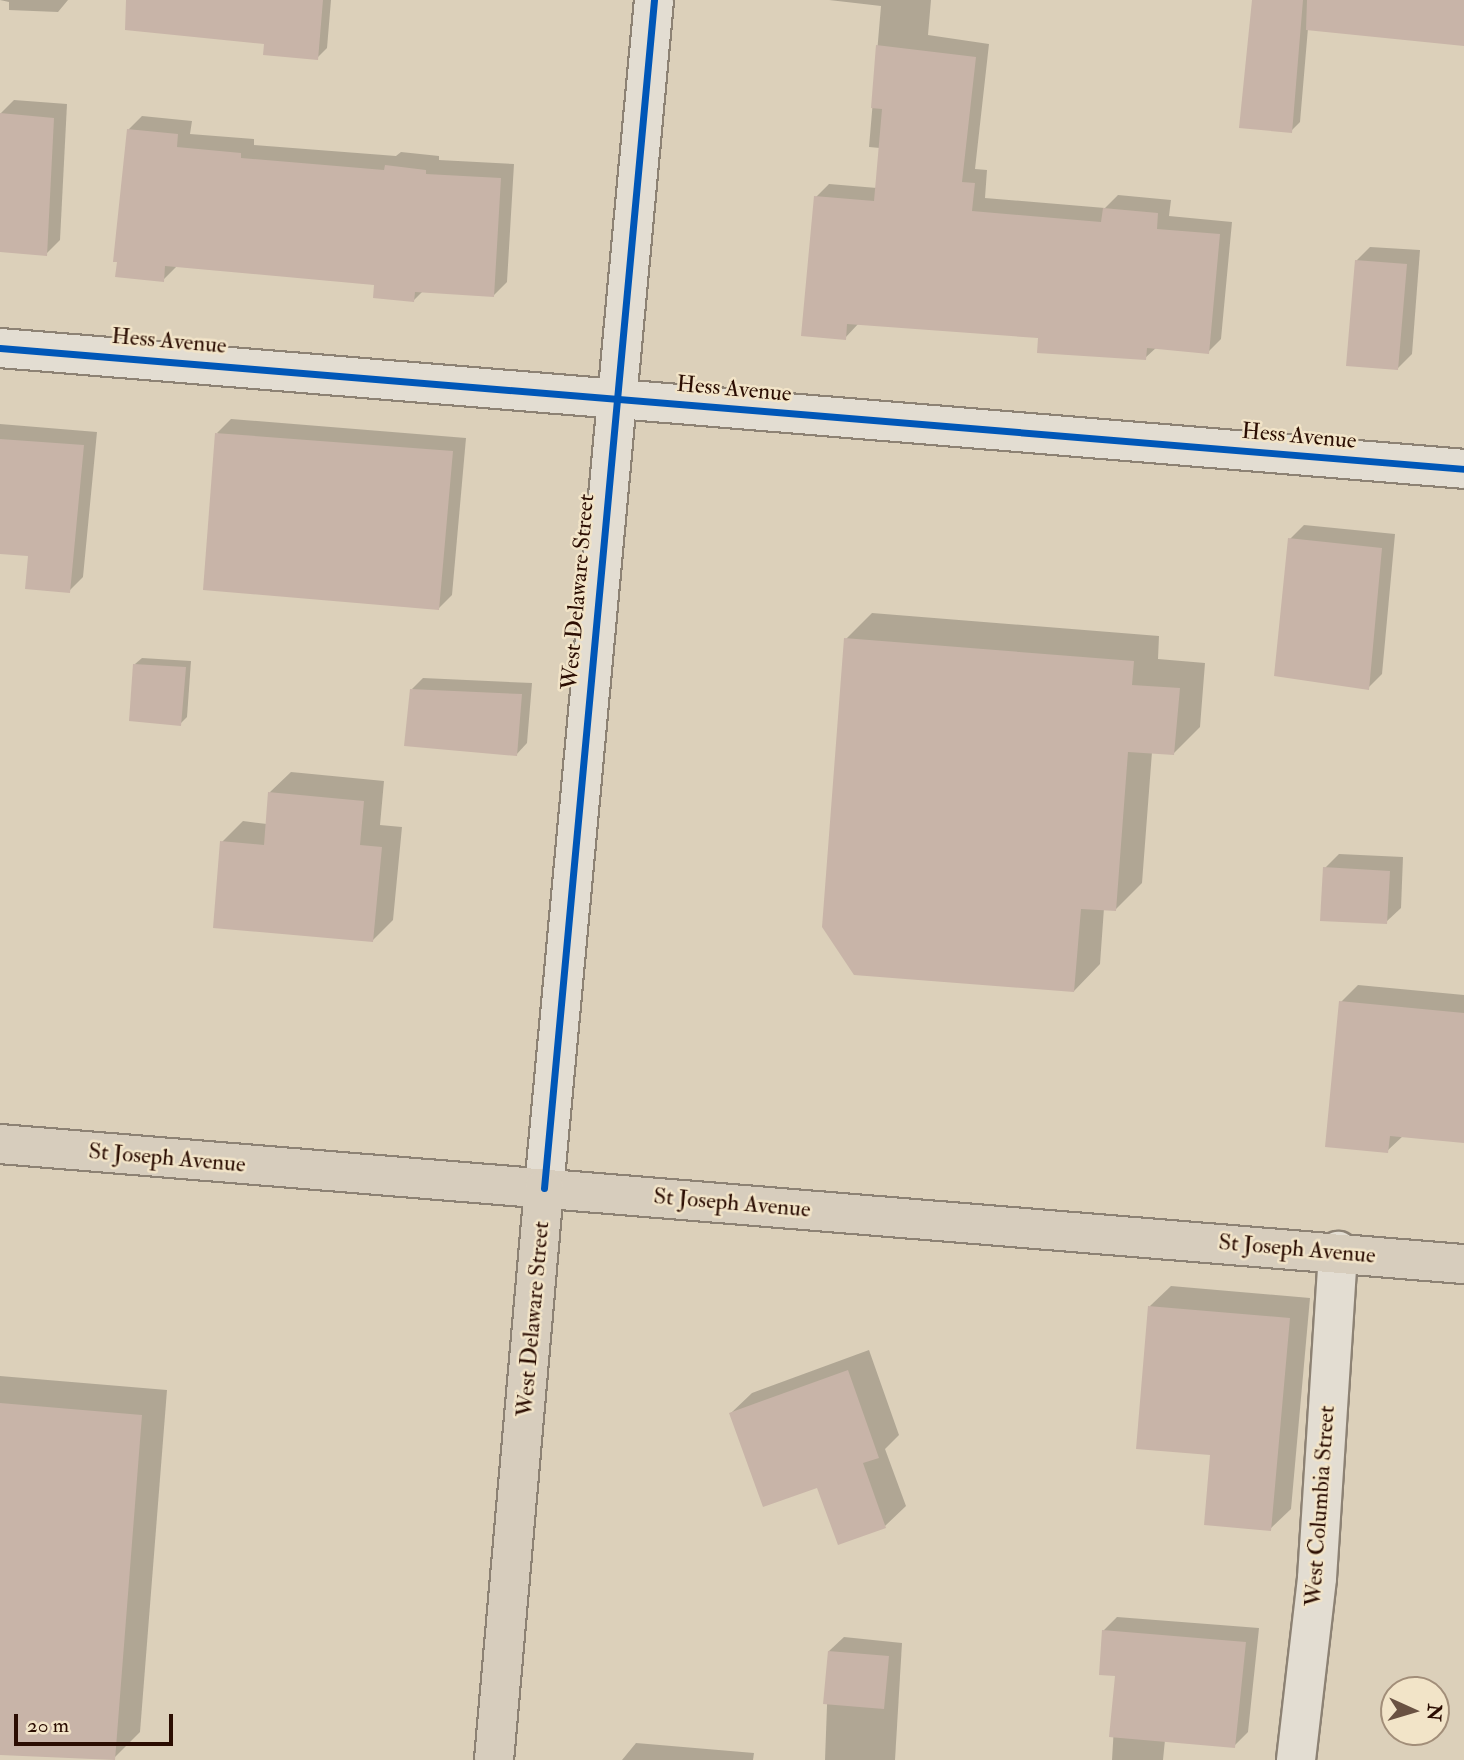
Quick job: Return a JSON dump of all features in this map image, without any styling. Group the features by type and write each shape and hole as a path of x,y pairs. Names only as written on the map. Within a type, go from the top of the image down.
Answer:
{"main road":[{"name":"St Joseph Avenue","path":"0,1144 1338,1251 1464,1264"},
{"name":"West Delaware Street","path":"494,1760 544,1188"}],"street":[{"name":"West Delaware Street","path":"544,1188 614,398 654,0"},
{"name":"Hess Avenue","path":"0,348 1464,470"},
{"name":"West Columbia Street","path":"1296,1760 1317,1578 1338,1251"}],"building":[{"path":"126,0 323,0 318,60 263,55 264,44 125,30"},
{"path":"1252,0 1303,0 1292,133 1239,128"},
{"path":"1307,0 1464,0 1464,46 1306,30"},
{"path":"876,45 976,57 962,182 975,183 972,211 1101,222 1103,208 1158,213 1157,229 1220,234 1209,354 1147,348 1146,360 1037,353 1038,338 847,324 846,340 801,336 814,196 874,201 882,109 871,108"},
{"path":"0,113 54,118 47,256 0,252"},
{"path":"127,129 178,134 177,147 241,153 241,158 384,170 385,165 426,170 426,174 501,178 494,297 415,292 414,302 373,298 374,285 165,266 164,282 115,277 117,262 113,262"},
{"path":"1355,260 1407,264 1398,370 1346,366"},
{"path":"215,433 453,451 439,610 203,590"},
{"path":"0,439 84,445 70,593 25,589 28,556 0,554"},
{"path":"1288,538 1382,548 1369,690 1274,676"},
{"path":"844,638 1134,661 1132,685 1180,688 1174,755 1128,752 1116,911 1081,909 1074,992 854,975 822,927"},
{"path":"133,664 186,667 181,726 129,721"},
{"path":"410,689 522,694 517,756 404,746"},
{"path":"268,792 364,801 360,845 382,847 373,942 213,928 220,841 264,845"},
{"path":"1323,867 1390,871 1387,924 1320,921"},
{"path":"1339,1001 1464,1013 1464,1143 1390,1136 1388,1153 1325,1147"},
{"path":"1148,1306 1290,1318 1271,1531 1204,1525 1210,1455 1136,1449"},
{"path":"848,1370 879,1458 863,1463 886,1528 838,1545 817,1488 763,1507 729,1413"},
{"path":"0,1403 142,1415 115,1760 0,1755"},
{"path":"1102,1630 1246,1642 1235,1748 1109,1737 1115,1676 1099,1675"},
{"path":"828,1651 889,1656 884,1709 823,1704"}],"cycle path":[{"path":"544,1188 654,0"},
{"path":"0,348 1464,469"}]}
